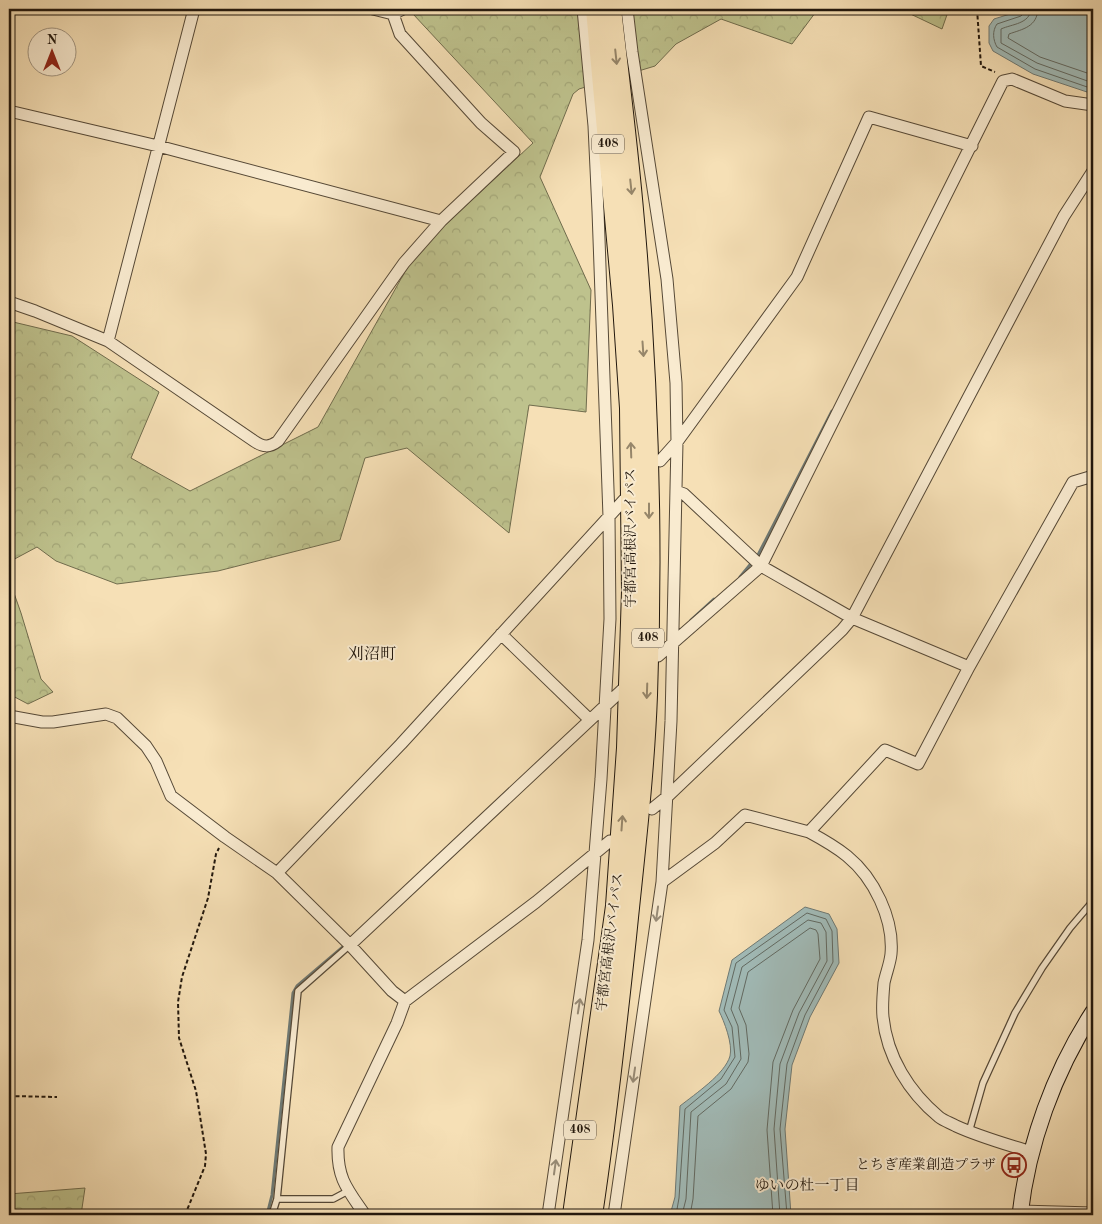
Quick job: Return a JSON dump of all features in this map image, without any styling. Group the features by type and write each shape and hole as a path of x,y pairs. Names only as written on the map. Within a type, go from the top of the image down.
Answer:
{"highway":[{"name":"宇都宮高根沢バイパス","path":"573,1215 616,906 627,748 632,581 632,464 624,314 596,9"},
{"name":"宇都宮高根沢バイパス","path":"592,1215 604,1137 641,783 647,695 649,500 645,382 634,221 611,9"},
{"name":"408","path":"563,1215 597,1045"},
{"name":"408","path":"597,1215 604,1137"}],"street":[{"path":"108,341 194,9"},
{"path":"9,302 108,341 254,441 265,446 272,446 278,441 404,263 441,221 514,152 481,123 400,34 398,12 373,9"},
{"path":"548,1215 588,940 606,706 610,620 609,517 595,154 583,9"},
{"path":"614,1215 662,882 668,796 677,442 676,383 667,279 627,9"},
{"path":"658,656 761,566 1003,81 1012,79 1065,101 1093,105"},
{"path":"9,111 158,146 441,221"},
{"path":"660,461 677,442 797,277 869,117 972,146"},
{"path":"652,809 668,796 842,630 852,618 1064,216 1093,171"},
{"path":"809,832 885,750 918,764 969,666 1073,482 1093,476"},
{"path":"676,491 684,494 761,566 852,618 969,666"},
{"path":"277,873 401,744 624,500"},
{"path":"501,634 590,720"},
{"path":"350,945 622,690"},
{"path":"9,716 42,722 106,714 116,718 146,746 156,761 171,796 277,873 404,1001"},
{"path":"662,882 715,844 745,816 809,832 848,856 867,877 879,899 889,925 891,954 884,984 882,1016 888,1047 900,1072 916,1094 940,1118 969,1132 1031,1152"},
{"path":"365,1215 342,1181 338,1163 338,1147 397,1023 404,1001 536,902 610,841"},
{"path":"1093,1012 1070,1053 1042,1119 1031,1152 1020,1213 1093,1213"}],"lane":[{"path":"969,1132 983,1083 1015,1013 1042,968 1070,928 1093,901"},
{"path":"272,1215 277,1199 298,991 350,945"},
{"path":"277,1199 332,1199 348,1191"}],"path":[{"path":"977,9 981,66 1012,79"},
{"path":"185,1215 205,1166 206,1154 196,1091 179,1038 178,1002 182,977 208,898 216,854 225,837"},
{"path":"9,1096 57,1097"}],"green space":[{"path":"411,9 818,9 792,44 721,19 676,44 655,66 579,89 573,94 540,177 591,290 586,412 529,405 509,533 407,448 365,458 340,540 218,571 117,584 56,561 37,547 9,562 9,321 72,336 159,392 131,458 190,491 318,427 416,252 533,143 413,14"},
{"path":"900,9 949,9 942,29"},
{"path":"9,579 41,679 53,692 28,704 9,694"},
{"path":"85,1188 81,1215 9,1215 9,1194"}],"water":[{"path":"1026,9 1093,9 1093,94 1033,74 993,51 989,43 989,26 994,19"},
{"path":"805,907 829,914 837,929 839,963 810,1017 792,1065 785,1129 791,1215 670,1215 675,1197 680,1106 716,1077 730,1056 729,1039 719,1011 732,960"}],"waterway":[{"path":"740,577 758,555 832,411"},
{"path":"691,620 714,599"},
{"path":"267,1215 272,1195 293,993 297,986 344,946"}],"place":[{"name":"とちぎ産業創造プラザ","path":"1014,1165"}],"district":[{"name":"刈沼町","path":"372,655"},
{"name":"ゆいの杜一丁目","path":"807,1186"}]}
